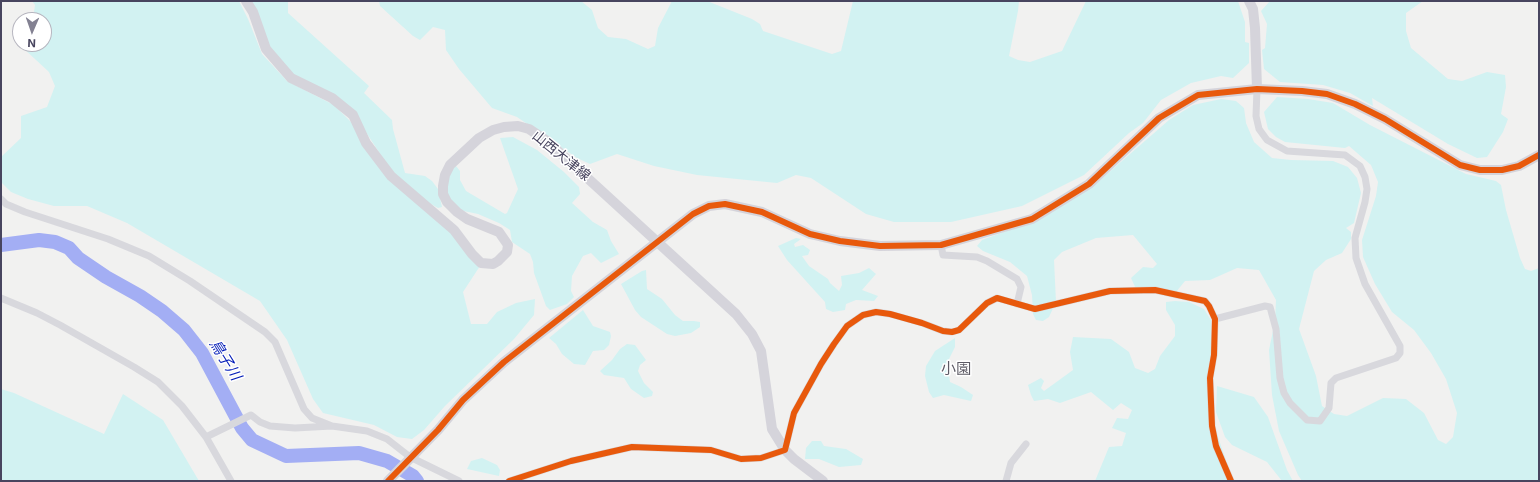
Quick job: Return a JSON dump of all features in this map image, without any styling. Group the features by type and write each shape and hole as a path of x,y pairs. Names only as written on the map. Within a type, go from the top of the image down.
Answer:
{"street":[{"name":"山西大津線","path":"246,1 253,12 266,49 291,78 332,98 353,115 366,143 391,176 454,230 472,254 481,263 493,264 502,258 507,252 508,245 499,232 468,219 457,212 447,202 443,194 443,186 445,175 450,165 479,138 493,130 504,127 518,126 529,129 547,141 736,314 752,334 761,351 772,429 785,450 794,459 823,481"},
{"path":"1215,319 1264,306 1270,307 1276,329 1280,378 1284,393 1290,403 1307,420 1320,421 1329,408 1331,383 1336,378 1396,358 1400,353 1400,346 1365,284 1356,258 1356,238 1367,189 1365,177 1360,166 1345,155 1287,151 1267,140 1259,129 1256,116 1257,89 1255,28 1253,9 1249,1"},
{"path":"388,481 438,430 463,400 504,362 693,214 709,206 725,204 762,212 810,234 840,241 880,246 941,245 1032,219 1089,184 1159,118 1198,95 1257,89 1302,90 1327,94 1355,104 1385,119 1460,165 1480,170 1502,170 1519,166 1539,155"},
{"path":"1,199 6,204 25,212 108,239 149,256 190,281 265,332 275,342 304,409 312,418 332,426"},
{"path":"941,245 943,254 977,257 1017,278 1021,287 1017,304"},
{"path":"509,481 571,461 632,447 711,450 741,459 761,458 785,450 794,413 821,364 847,326 863,315 876,312 890,314 922,323 943,331 952,332 959,330 987,303 997,298 1035,309 1110,291 1155,290 1205,301 1215,319 1214,355 1210,378 1212,426 1216,446 1231,481"},
{"path":"1,298 37,313 60,325 158,382 182,406 206,437 231,481"},
{"path":"206,437 251,415 260,422 270,426 295,428 332,426 367,431 387,439 410,457 459,481"},
{"path":"1006,481 1011,463 1026,444"}],"shaded area":[{"path":"32,1 239,1 262,54 287,81 334,105 351,122 369,153 465,241 480,266 463,292 471,324 487,324 497,312 516,303 535,299 534,315 514,339 445,406 424,430 412,439 397,437 374,425 323,413 313,399 287,340 260,301 127,223 87,206 54,206 28,199 11,192 1,182 1,157 21,138 21,116 47,107 55,86 49,72 27,52 52,52 52,12 34,12 35,5"},
{"path":"249,1 288,1 288,13 369,86 364,93 392,120 405,173 425,176 432,181 438,189 442,207 438,208 415,195 392,172 354,114 292,76 269,47"},
{"path":"379,1 581,1 592,10 598,28 608,37 626,39 648,49 655,46 658,28 672,1 707,1 752,19 760,24 763,31 832,54 841,51 853,1 1019,1 1009,56 1018,60 1030,62 1062,51 1086,1 1238,1 1245,22 1245,42 1249,43 1249,63 1233,78 1221,76 1191,83 1161,100 1143,123 1129,133 1084,175 1022,206 951,222 894,222 866,214 811,178 796,175 777,183 697,175 654,166 617,154 590,164 577,158 517,117 492,108 459,69 446,50 445,30 433,27 420,40 413,36 380,6"},
{"path":"1270,1 1423,1 1406,13 1406,31 1411,48 1448,79 1462,81 1487,72 1505,75 1506,87 1501,114 1508,119 1503,132 1487,157 1477,158 1448,144 1372,98 1373,106 1350,93 1323,85 1280,82 1264,69 1262,50 1265,48 1267,24 1261,11"},
{"path":"1277,97 1308,99 1333,103 1370,125 1466,174 1496,181 1501,185 1506,210 1520,258 1525,269 1531,271 1539,268 1539,481 1302,481 1279,431 1272,395 1269,350 1275,321 1276,300 1259,270 1237,268 1210,280 1185,281 1176,292 1137,291 1131,278 1143,267 1153,268 1157,264 1133,235 1096,238 1062,252 1054,260 1056,302 1049,317 1043,321 1036,320 1033,314 1032,295 1027,276 1010,262 983,251 977,246 982,240 1012,229 1091,188 1169,120 1193,105 1221,99 1236,101 1244,108 1246,123 1254,142 1272,158 1333,161 1348,167 1357,178 1361,193 1354,223 1346,228 1351,232 1351,239 1342,253 1326,260 1314,271 1299,329 1316,376 1322,406 1334,414 1347,416 1383,398 1406,399 1424,413 1438,440 1446,444 1453,437 1457,413 1446,379 1431,353 1414,330 1392,312 1375,284 1363,257 1362,240 1376,196 1378,182 1371,165 1349,146 1345,148 1285,142 1276,137 1268,129 1264,112"},
{"path":"513,137 537,150 564,172 579,187 580,194 572,203 593,222 607,230 611,241 619,254 601,263 591,253 583,256 572,276 571,291 574,297 567,304 550,310 546,306 534,273 533,262 530,254 512,242 510,230 499,223 478,214 459,210 450,201 445,188 451,170 456,166 460,171 460,180 466,191 505,214 507,213 518,189 500,138"},
{"path":"796,238 801,239 794,244 795,247 803,245 810,250 808,255 802,256 809,266 828,279 830,283 839,291 842,285 841,276 859,273 869,268 876,274 862,290 878,296 874,301 856,300 846,304 845,310 833,312 826,309 825,302 787,260 778,246"},
{"path":"646,270 647,289 662,299 675,315 683,321 700,322 700,327 691,333 675,336 667,334 641,317 635,310 621,284"},
{"path":"1166,302 1189,302 1204,309 1211,320 1211,355 1207,376 1208,391 1216,431 1233,481 1095,481 1109,447 1122,446 1126,433 1112,428 1117,418 1128,419 1132,410 1121,403 1113,410 1091,392 1060,403 1048,399 1034,401 1028,385 1041,378 1044,381 1041,388 1044,391 1073,370 1070,352 1073,337 1111,339 1129,352 1135,368 1148,373 1155,369 1160,356 1175,336 1175,325 1166,310"},
{"path":"583,310 593,326 610,332 611,336 609,345 604,350 593,351 585,365 574,364 562,354 556,344 549,338"},
{"path":"955,338 955,347 947,363 950,382 973,395 971,401 944,395 933,398 929,392 925,376 926,366 935,351"},
{"path":"627,344 635,345 646,360 640,365 638,371 644,383 653,392 652,396 644,398 631,389 624,378 604,375 600,371 612,360 620,349"},
{"path":"1217,386 1254,397 1268,417 1287,470 1293,481 1282,481 1267,462 1232,445 1225,437 1216,412"},
{"path":"1,389 14,393 104,434 123,394 163,420 199,481 1,481"},
{"path":"812,441 821,441 824,446 846,449 863,459 861,465 839,467 819,459 805,459 806,448"},
{"path":"482,458 497,465 500,470 499,476 467,469 471,461"}],"waterway":[{"name":"鳥子川","path":"1,245 39,240 55,242 69,248 78,258 106,277 140,296 162,311 184,330 202,353 242,428 252,440 286,456 359,453 387,461 413,476 417,481"}],"cycle path":[{"path":"388,481 438,430 463,400 504,362 693,214 709,206 725,204 762,212 810,234 840,241 880,246 941,245 1032,219 1089,184 1159,118 1198,95 1257,89 1302,91 1327,94 1355,104 1385,119 1460,165 1480,170 1502,170 1519,166 1539,155"},
{"path":"509,481 571,461 632,447 711,450 741,459 761,458 785,450 794,413 821,364 847,326 863,315 876,312 890,314 922,323 943,331 952,332 959,330 987,303 997,298 1035,309 1110,291 1155,290 1205,301 1215,319 1214,355 1210,378 1212,426 1216,446 1231,481"}],"district":[{"name":"小園","path":"956,369"}]}
